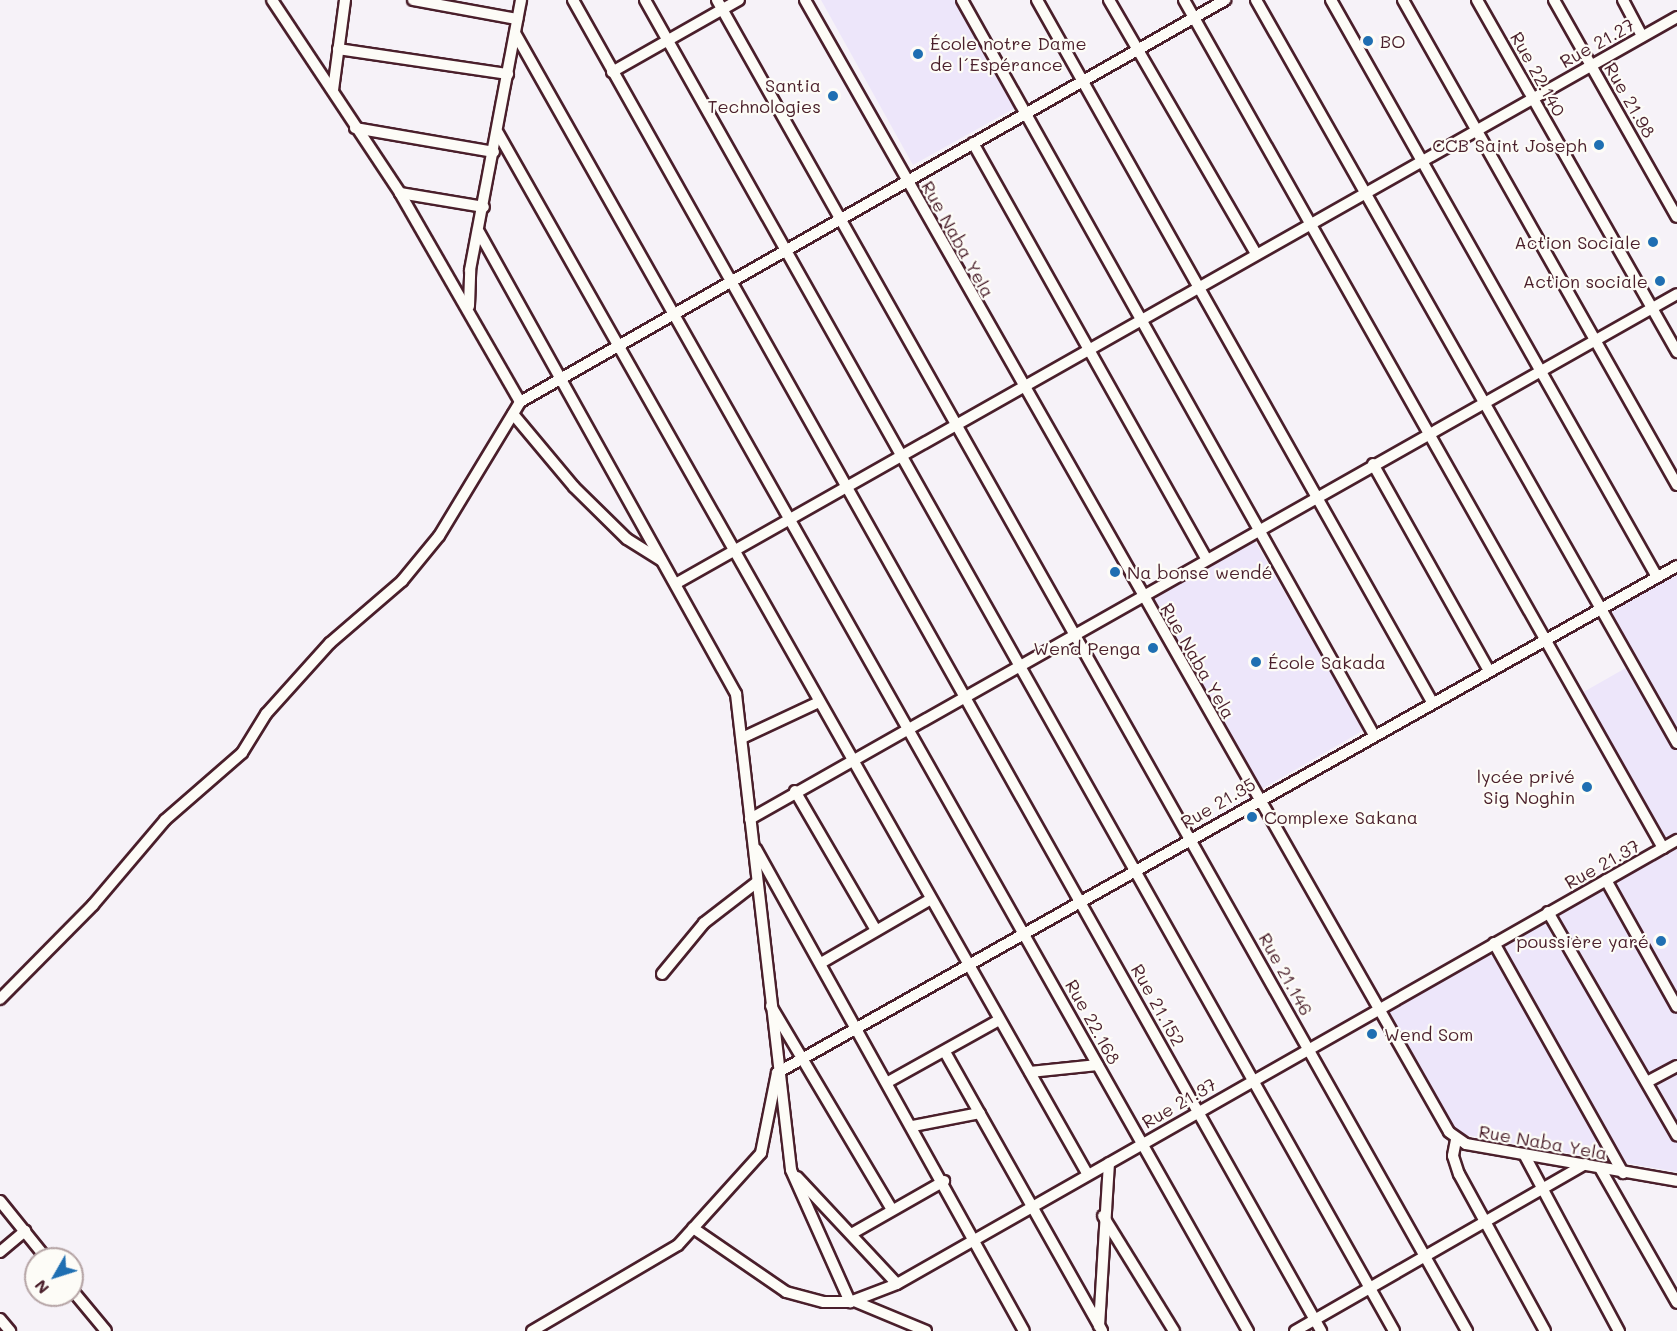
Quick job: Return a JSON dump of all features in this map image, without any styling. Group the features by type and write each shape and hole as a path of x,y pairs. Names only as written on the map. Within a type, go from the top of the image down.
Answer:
{"street":[{"path":"272,0 400,193 470,311 520,402"},
{"path":"333,90 345,0"},
{"path":"413,0 517,19"},
{"path":"470,311 467,293 521,0"},
{"name":"Rue 21.152","path":"573,0 1321,1331"},
{"path":"645,0 1394,1331"},
{"path":"612,72 668,40 719,5 740,0"},
{"name":"Rue Naba Yela","path":"805,0 1140,594 1377,1008 1456,1140 1525,1156 1585,1164 1623,1173 1677,1181"},
{"path":"962,0 1141,320 1260,526 1374,735"},
{"path":"1037,0 1432,702"},
{"path":"1109,0 1256,255"},
{"path":"1184,0 1663,848"},
{"path":"0,999 93,905 165,820 242,753 266,714 330,643 402,581 439,536 520,402 1225,0"},
{"path":"1256,0 1367,192 1677,743"},
{"path":"1331,0 1657,576"},
{"path":"1403,0 1677,485"},
{"name":"Rue 22.140","path":"1477,0 1677,352"},
{"name":"Rue 21.98","path":"1554,0 1677,217"},
{"path":"1623,0 1642,36"},
{"name":"Rue 21.146","path":"719,5 1467,1331"},
{"name":"Rue 21.27","path":"677,583 1677,17"},
{"name":"Rue 22.168","path":"515,33 675,312 789,519 910,728 1248,1331"},
{"path":"338,49 508,74"},
{"path":"355,128 494,152"},
{"path":"498,133 1087,1173"},
{"path":"973,143 1090,348 1205,557"},
{"path":"400,193 484,207"},
{"path":"479,232 564,376 736,694 768,1000 791,1170 852,1301 910,1329 926,1331"},
{"path":"750,819 852,758 1020,666 1205,557 1677,294"},
{"path":"513,414 574,487 627,539 662,560"},
{"path":"1373,464 1489,671"},
{"name":"Rue 21.35","path":"777,1073 1025,935 1258,799 1677,566"},
{"path":"742,738 819,702"},
{"path":"795,791 876,930"},
{"name":"Rue 21.37","path":"693,1228 786,1292 824,1302 852,1301 897,1284 1031,1204 1143,1143 1377,1008 1677,840"},
{"path":"753,844 976,1236 1024,1331"},
{"path":"1606,880 1677,1007"},
{"path":"662,974 704,923 757,882"},
{"path":"820,963 931,899"},
{"path":"1548,912 1677,1135"},
{"path":"1494,943 1623,1173"},
{"path":"768,1000 892,1210"},
{"path":"888,1082 999,1020"},
{"path":"945,1052 1100,1329"},
{"path":"1030,1072 1098,1065"},
{"path":"1647,1082 1677,1066"},
{"path":"532,1331 678,1245 760,1153 777,1073"},
{"path":"913,1126 980,1113"},
{"path":"1456,1140 1455,1165 1483,1223 1545,1331"},
{"path":"1525,1156 1541,1190 1619,1331"},
{"path":"1100,1329 1103,1216 1109,1162"},
{"path":"1295,1331 1585,1164"},
{"path":"1600,1168 1677,1303"},
{"path":"791,1170 853,1233 897,1284"},
{"path":"853,1233 944,1180"},
{"path":"0,1201 38,1247"},
{"path":"1103,1216 1174,1331"},
{"path":"0,1252 25,1231"},
{"path":"84,1304 106,1331"},
{"path":"0,1319 10,1331"}],"shaded area":[{"name":"École notre Dame de l´Espérance","path":"821,0 955,0 1015,108 913,165"},
{"name":"École Sakada","path":"1252,536 1364,730 1260,790 1148,596"},
{"path":"1677,569 1677,1000 1612,883 1667,851 1580,694 1638,661 1609,608"},
{"path":"1604,884 1677,1014 1677,1172 1456,1133 1383,1011"}],"place":[{"name":"BO","path":"1368,41"},
{"name":"École notre Dame de l´Espérance","path":"918,54"},
{"name":"Santia Technologies","path":"833,96"},
{"name":"CCB Saint Joseph","path":"1599,145"},
{"name":"Action Sociale","path":"1653,242"},
{"name":"Action sociale","path":"1660,281"},
{"name":"Na bonse wendé","path":"1115,572"},
{"name":"Wend Penga","path":"1153,648"},
{"name":"École Sakada","path":"1256,662"},
{"name":"lycée privé Sig Noghin","path":"1587,787"},
{"name":"Complexe Sakana","path":"1252,817"},
{"name":"poussière yaré","path":"1661,941"},
{"name":"Wend Som","path":"1372,1034"}]}
